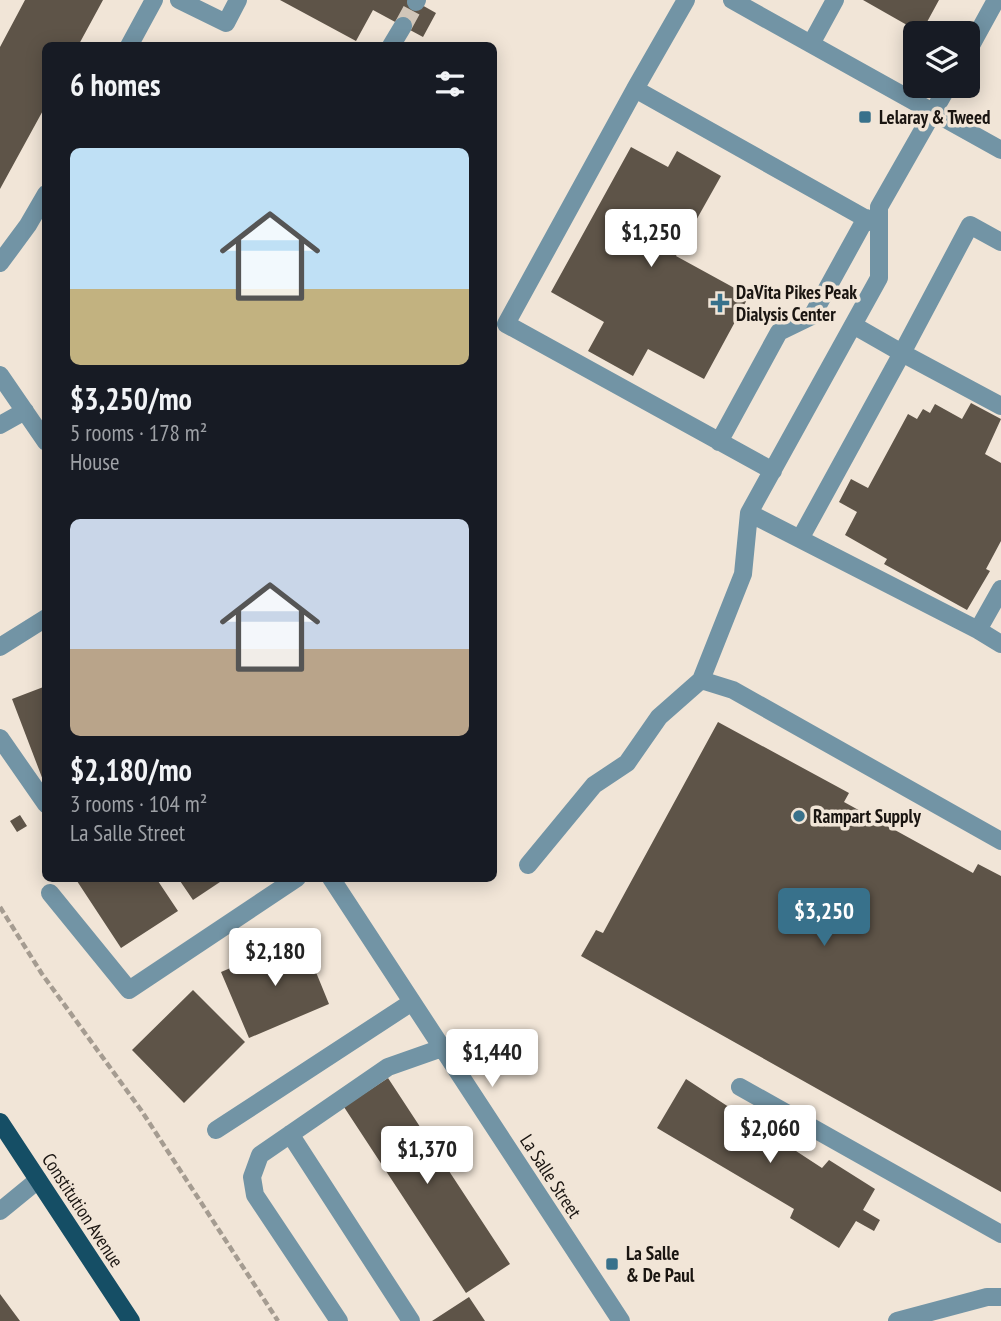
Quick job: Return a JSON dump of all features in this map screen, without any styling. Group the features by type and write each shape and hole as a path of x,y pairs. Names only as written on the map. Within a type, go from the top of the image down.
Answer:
{"main road":[{"name":"Constitution Avenue","path":"0,1122 131,1321"}],"street":[{"path":"131,42 154,0"},
{"path":"179,0 226,23 238,0"},
{"path":"686,0 506,324 773,471"},
{"path":"732,0 1001,150"},
{"path":"811,44 835,0"},
{"path":"980,29 996,0"},
{"path":"393,42 403,26"},
{"path":"635,89 873,222"},
{"path":"719,442 779,332 812,316 873,222 942,98"},
{"path":"0,263 42,201"},
{"path":"528,865 594,785 627,763 659,717 701,680 743,575 749,513 879,278 873,222"},
{"path":"800,539 970,225 1001,242"},
{"path":"853,325 1001,406"},
{"path":"0,375 42,436"},
{"path":"0,425 25,411"},
{"path":"749,513 1001,644"},
{"path":"978,630 1001,589"},
{"path":"0,647 42,621"},
{"path":"701,680 733,690 1001,841"},
{"path":"0,738 42,798"},
{"path":"50,893 129,990 291,882"},
{"name":"La Salle Street","path":"334,882 621,1321"},
{"path":"216,1130 412,1002"},
{"path":"339,1321 256,1195 252,1177 260,1155 388,1067 442,1048"},
{"path":"740,1087 1001,1234"},
{"path":"290,1134 411,1321"},
{"path":"0,1211 38,1180"},
{"path":"897,1321 976,1299 1001,1297"}],"path":[{"path":"0,906 42,974 141,1110 278,1321"}],"building":[{"path":"25,0 103,0 80,42 42,42 42,112 0,189 0,47"},
{"path":"280,0 413,0 436,13 423,37 373,10 356,41"},
{"path":"863,0 939,0 928,21 903,23"},
{"path":"631,147 668,167 677,151 721,176 676,256 749,296 704,379 648,349 633,376 588,351 604,322 551,292"},
{"path":"971,403 1001,419 985,454 1001,463 1001,541 986,569 990,571 967,610 884,564 887,559 845,535 857,512 839,502 851,479 868,488 908,414 917,419 923,409 930,413 935,404 962,419"},
{"path":"42,688 42,778 12,699"},
{"path":"718,722 849,793 844,802 973,873 978,864 1001,876 1001,1192 581,956 596,930 603,933"},
{"path":"20,815 27,826 17,832 10,821"},
{"path":"78,882 159,882 178,911 121,948"},
{"path":"181,882 220,882 193,900"},
{"path":"302,938 329,1004 249,1038 221,972"},
{"path":"193,990 245,1042 184,1103 132,1050"},
{"path":"388,1078 510,1264 466,1293 344,1107"},
{"path":"686,1079 822,1168 829,1160 875,1189 863,1210 880,1220 874,1231 856,1221 839,1248 790,1218 794,1209 657,1128"},
{"path":"0,1294 20,1321 0,1321"},
{"path":"469,1297 485,1321 432,1321"}],"tunnel":[{"path":"403,26 416,2"}],"place":[{"name":"Lelaray & Tweed","path":"865,117"},
{"name":"DaVita Pikes Peak Dialysis Center","path":"720,303"},
{"name":"Rampart Supply","path":"799,816"},
{"name":"La Salle & De Paul","path":"612,1264"}]}
